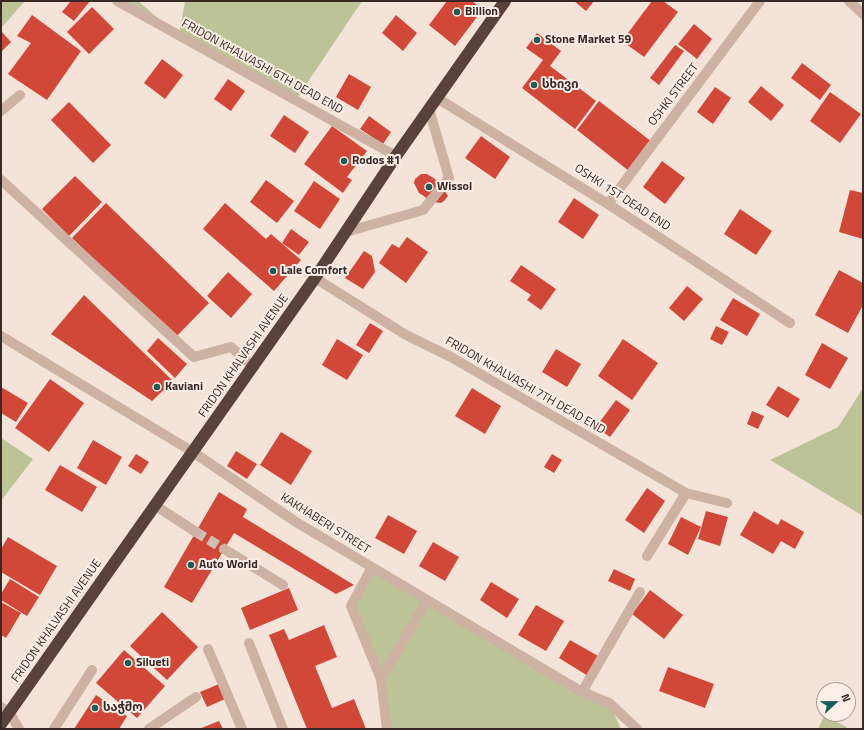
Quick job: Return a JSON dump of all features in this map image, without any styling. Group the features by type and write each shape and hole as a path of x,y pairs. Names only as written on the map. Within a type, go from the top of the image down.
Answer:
{"highway":[{"name":"FRIDON KHALVASHI AVENUE","path":"1,724 5,710 156,506 254,367 396,156 505,1"}],"street":[{"name":"FRIDON KHALVASHI 6TH DEAD END","path":"116,1 396,156"},
{"name":"OSHKI STREET","path":"608,204 760,1"},
{"path":"849,1 863,14"},
{"path":"1,111 20,95"},
{"name":"OSHKI 1ST DEAD END","path":"437,98 608,204 790,323"},
{"path":"346,232 423,210 449,178 429,110"},
{"path":"1,180 194,357 231,347 254,367"},
{"name":"FRIDON KHALVASHI 7TH DEAD END","path":"315,278 406,335 451,357 686,493 727,504"},
{"name":"KAKHABERI STREET","path":"1,336 193,452 296,522 582,692 609,703 637,729"},
{"path":"647,556 686,493"},
{"path":"156,506 196,532"},
{"path":"224,549 284,585"},
{"path":"372,567 351,606 381,679 386,729"},
{"path":"582,692 640,592"},
{"path":"381,679 427,600"},
{"path":"249,643 283,729"},
{"path":"208,649 242,729"},
{"path":"54,729 92,670"},
{"path":"149,729 196,697"},
{"path":"5,710 19,729"}],"green space":[{"path":"1,1 25,1 2,27 1,26"},
{"path":"117,1 138,1 178,36"},
{"path":"185,1 362,1 295,101 179,36"},
{"path":"863,388 863,516 770,460 838,427"},
{"path":"1,438 33,459 1,501"},
{"path":"372,567 609,703 621,729 387,729 381,679 351,606"},
{"path":"821,722 837,722 847,727 846,729 818,729"}],"building":[{"path":"71,1 90,1 74,21 62,12"},
{"path":"447,1 472,1 483,9 455,46 429,25"},
{"path":"574,1 594,1 586,11"},
{"path":"652,1 663,1 678,12 644,57 622,41"},
{"path":"92,7 114,29 89,54 67,32"},
{"path":"32,15 81,51 47,100 8,74 31,43 17,36"},
{"path":"396,15 417,33 403,51 382,33"},
{"path":"694,24 712,39 697,59 678,44"},
{"path":"1,31 11,42 1,52"},
{"path":"537,33 561,51 550,66 596,101 575,129 522,88 543,60 526,48"},
{"path":"675,45 684,51 659,85 650,78"},
{"path":"162,59 183,75 165,99 144,83"},
{"path":"802,63 831,85 820,100 791,78"},
{"path":"349,74 371,87 358,110 336,97"},
{"path":"228,79 245,91 231,111 214,99"},
{"path":"761,86 784,105 771,121 748,102"},
{"path":"715,87 731,98 713,124 697,112"},
{"path":"830,92 861,114 840,143 810,121"},
{"path":"599,101 652,142 629,171 577,130"},
{"path":"69,102 111,145 93,163 51,120"},
{"path":"284,115 309,132 295,153 270,136"},
{"path":"369,116 391,132 383,144 360,129"},
{"path":"332,126 367,151 347,177 352,180 343,193 304,164"},
{"path":"481,136 510,157 495,179 465,158"},
{"path":"662,161 685,178 665,204 643,187"},
{"name":"Wissol","path":"421,174 427,174 441,185 448,196 445,200 441,203 433,202 419,193 414,183 415,179"},
{"path":"75,176 102,202 69,236 42,209"},
{"path":"266,180 294,201 277,223 250,202"},
{"path":"314,181 340,199 320,229 294,211"},
{"path":"850,190 863,193 863,239 839,232"},
{"path":"574,198 599,215 583,239 558,222"},
{"path":"106,203 209,303 175,338 72,238"},
{"path":"225,203 266,239 271,234 301,260 274,291 203,229"},
{"path":"740,209 772,231 756,255 724,234"},
{"path":"291,229 309,242 299,255 282,243"},
{"path":"407,237 428,252 406,283 379,263 392,244 399,248"},
{"path":"364,251 372,256 375,272 363,289 345,278"},
{"path":"521,265 556,289 541,310 527,300 531,295 510,281"},
{"path":"839,270 863,283 863,305 848,333 815,315"},
{"path":"228,272 252,294 231,318 207,296"},
{"path":"687,286 703,299 684,321 669,308"},
{"path":"84,295 173,381 152,401 51,334"},
{"path":"733,298 760,314 747,336 720,320"},
{"path":"370,323 383,331 369,353 356,345"},
{"path":"716,326 729,332 722,345 710,339"},
{"path":"158,338 187,364 175,378 147,351"},
{"path":"337,339 363,355 347,380 322,365"},
{"path":"623,339 658,363 632,400 598,376"},
{"path":"822,343 848,358 830,389 805,375"},
{"path":"556,349 581,364 567,387 542,372"},
{"path":"50,379 84,403 49,452 15,428"},
{"path":"778,386 800,399 788,418 766,405"},
{"path":"1,387 28,403 16,422 1,413"},
{"path":"472,388 501,406 485,434 455,416"},
{"path":"616,400 630,410 610,437 596,427"},
{"path":"752,411 764,416 758,429 747,424"},
{"path":"281,432 312,451 291,485 260,465"},
{"path":"93,440 122,457 106,485 77,468"},
{"path":"236,451 257,464 247,479 227,466"},
{"path":"136,454 149,462 141,474 128,466"},
{"path":"552,454 562,460 554,473 544,467"},
{"path":"60,465 97,487 82,512 45,490"},
{"path":"647,488 665,501 644,533 625,520"},
{"path":"219,492 247,509 243,517 354,585 336,594 234,533 192,603 164,587"},
{"path":"706,511 728,517 720,546 698,539"},
{"path":"754,511 778,525 781,519 804,532 795,549 781,541 773,554 740,535"},
{"path":"388,515 417,531 404,554 375,538"},
{"path":"681,517 701,527 688,555 668,544"},
{"path":"8,537 57,566 40,595 1,572 1,549"},
{"path":"433,542 459,557 445,581 419,566"},
{"path":"614,569 635,579 630,591 608,581"},
{"path":"10,579 39,597 27,616 1,600 1,594"},
{"path":"491,582 519,599 507,618 480,600"},
{"path":"289,588 298,610 250,630 241,608"},
{"path":"650,590 683,615 664,639 632,614"},
{"path":"1,602 21,613 6,638 1,635"},
{"path":"536,605 564,621 546,651 518,635"},
{"path":"162,612 198,647 167,680 130,646"},
{"path":"324,625 337,657 315,666 332,708 354,699 366,729 307,729 269,635 284,629 289,640"},
{"path":"570,640 600,657 588,676 559,658"},
{"path":"124,650 165,686 137,718 96,683"},
{"path":"668,667 714,684 705,708 659,691"},
{"path":"219,684 225,699 207,707 200,692"},
{"path":"96,695 127,716 119,729 74,729"},
{"path":"219,721 223,729 199,729"}],"tunnel":[{"path":"196,532 224,549"}],"place":[{"name":"Billion","path":"457,12"},
{"name":"Stone Market 59","path":"537,40"},
{"name":"სხივი","path":"534,85"},
{"name":"Rodos #1","path":"344,161"},
{"name":"Wissol","path":"429,187"},
{"name":"Lale Comfort","path":"273,271"},
{"name":"Kaviani","path":"157,387"},
{"name":"Auto World","path":"191,565"},
{"name":"Silueti","path":"128,663"},
{"name":"საჭმო","path":"95,708"}]}
